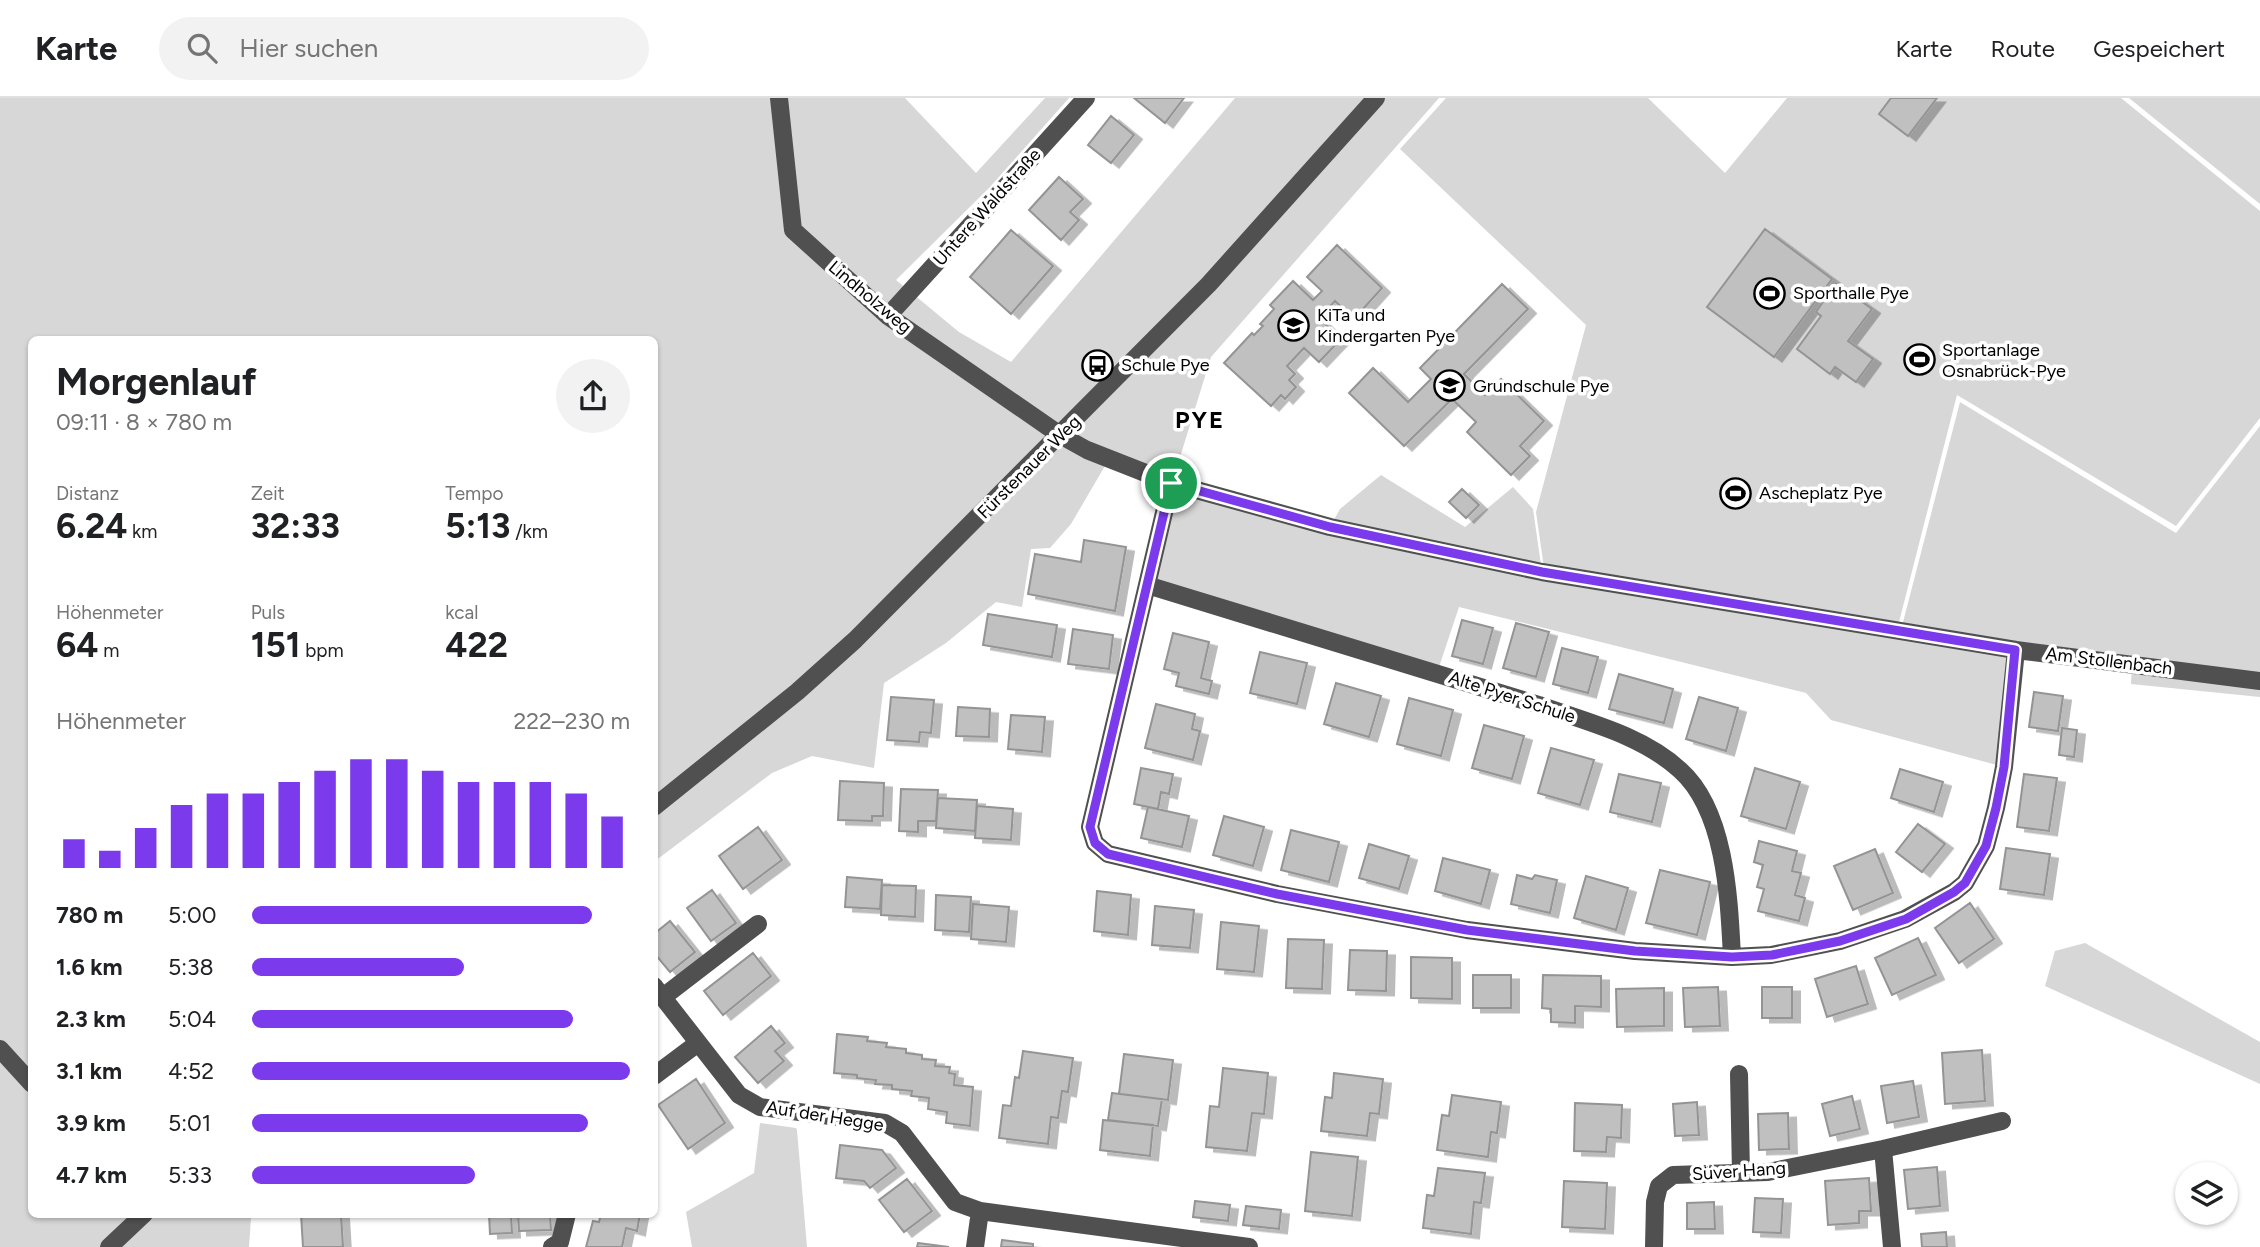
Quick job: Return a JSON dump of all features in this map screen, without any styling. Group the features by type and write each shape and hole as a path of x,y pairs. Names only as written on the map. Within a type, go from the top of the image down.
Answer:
{"street":[{"name":"Lindholzweg","path":"779,98 793,230 888,316 1060,435"},
{"name":"Untere Waldstraße","path":"888,316 1086,98"},
{"name":"Fürstenauer Weg","path":"658,804 797,692 855,640 1209,284 1376,98"},
{"name":"Am Stollenbach","path":"1060,435 1087,450 1171,483 1330,527 1542,572 2015,650 2260,681"},
{"path":"1171,483 1090,827 1095,843 1108,854 1277,894 1467,930 1635,951 1732,957 1772,955 1840,941 1906,919 1965,883 1986,846 1996,808 2004,767 2015,650"},
{"name":"Alte Pyer Schule","path":"1147,585 1539,705 1595,724 1645,746 1681,770 1703,800 1721,849 1728,897 1732,957"},
{"name":"Auf der Hegge","path":"758,925 659,992 739,1095 760,1107 885,1123 902,1133 955,1202 980,1211 1177,1242 1249,1247"},
{"path":"658,1073 698,1043"},
{"path":"0,1049 28,1080"},
{"path":"1739,1074 1741,1173"},
{"name":"Süver Hang","path":"1654,1247 1655,1202 1659,1186 1673,1175 1768,1172 1883,1149 2001,1121"},
{"path":"1883,1149 1892,1247"},
{"path":"975,1247 980,1211"},
{"path":"109,1247 140,1218"},
{"path":"552,1247 560,1242 566,1218"}],"shaded area":[{"path":"0,98 905,98 976,173 1045,98 1069,98 989,188 896,280 959,332 1011,362 1235,98 1439,98 1211,357 1172,483 1330,527 1340,509 1381,475 1465,527 1513,487 1533,509 1542,572 1901,630 1960,402 2176,533 2260,426 2260,697 2131,684 2132,664 2016,650 2004,767 1831,720 1806,693 1459,607 1437,673 1147,585 1171,484 1109,459 1071,524 1050,548 1031,549 1022,607 996,602 946,643 884,683 874,768 812,756 772,773 658,859 658,336 28,336 28,1218 251,1218 249,1247 0,1247"},
{"name":"Sportanlage Osnabrück-Pye","path":"1446,98 1648,98 1725,173 1787,98 2121,98 2260,211 2260,418 2176,526 1957,395 1898,626 1544,568 1536,512 1586,325 1400,149"},
{"path":"2129,98 2260,98 2260,204"},
{"path":"2085,943 2260,1042 2260,1084 2045,986 2055,951"},
{"path":"760,1123 797,1130 807,1247 692,1247 686,1212 754,1173"}],"building":[{"path":"1134,98 1184,98 1165,123"},
{"path":"1891,98 1937,98 1908,136 1879,114"},
{"path":"1111,116 1134,135 1111,163 1088,145"},
{"path":"1059,177 1083,199 1070,212 1079,220 1061,240 1029,210"},
{"name":"Sporthalle Pye","path":"1765,229 1832,279 1774,357 1707,307"},
{"path":"1011,230 1053,266 1011,314 970,277"},
{"name":"KiTa und Kindergarten Pye","path":"1337,245 1382,288 1354,319 1335,301 1319,318 1341,339 1319,362 1304,348 1287,366 1295,374 1289,380 1296,387 1285,399 1281,395 1271,406 1224,363 1252,333 1254,335 1263,326 1260,324 1274,309 1270,305 1293,281 1313,300 1322,291 1307,277"},
{"path":"1836,283 1872,309 1848,341 1873,359 1856,382 1835,367 1830,374 1797,349 1821,316 1816,312"},
{"name":"Grundschule Pye","path":"1502,284 1528,309 1464,374 1485,395 1501,379 1544,421 1520,446 1530,456 1511,475 1467,432 1476,422 1452,399 1404,446 1349,393 1373,368 1408,402 1431,379 1420,368"},
{"path":"1462,489 1479,505 1466,518 1449,502"},
{"path":"1084,540 1126,547 1115,611 1028,594 1035,554 1081,562"},
{"path":"988,614 1057,625 1052,657 983,645"},
{"path":"1462,620 1493,628 1483,664 1452,656"},
{"path":"1516,623 1549,632 1536,677 1503,668"},
{"path":"1073,629 1113,635 1109,669 1068,664"},
{"path":"1173,633 1209,642 1201,678 1212,681 1209,694 1176,686 1179,673 1164,669"},
{"path":"1562,648 1598,657 1588,693 1553,684"},
{"path":"1260,652 1307,663 1297,704 1250,693"},
{"path":"1619,674 1673,689 1664,723 1609,709"},
{"path":"1336,683 1381,696 1369,737 1324,724"},
{"path":"2034,692 2063,696 2058,731 2029,727"},
{"path":"891,697 934,700 931,733 920,732 919,742 887,740"},
{"path":"1699,697 1738,708 1726,751 1686,739"},
{"path":"1409,698 1453,710 1441,756 1397,744"},
{"path":"1156,704 1195,714 1192,729 1200,731 1193,760 1145,748"},
{"path":"958,707 990,709 989,737 956,736"},
{"path":"1011,715 1045,717 1042,752 1008,749"},
{"path":"1484,725 1524,736 1512,779 1472,768"},
{"path":"2062,728 2077,730 2074,757 2059,755"},
{"path":"1551,748 1594,760 1580,805 1538,793"},
{"path":"1141,768 1173,774 1169,794 1161,792 1158,809 1134,804"},
{"path":"1755,768 1800,782 1786,829 1741,816"},
{"path":"1900,769 1943,782 1934,812 1891,798"},
{"path":"1619,774 1661,783 1652,822 1610,812"},
{"path":"2024,774 2057,778 2049,831 2017,827"},
{"path":"840,781 884,783 883,816 872,816 872,821 838,820"},
{"path":"901,789 938,790 936,821 918,821 918,832 899,831"},
{"path":"938,798 977,800 975,831 936,828"},
{"path":"977,806 1013,809 1011,840 975,838"},
{"path":"1148,807 1189,816 1182,847 1141,838"},
{"path":"1224,816 1264,827 1253,866 1213,855"},
{"path":"1918,824 1945,844 1922,872 1896,852"},
{"path":"758,827 782,860 743,889 719,856"},
{"path":"1291,830 1339,842 1329,882 1281,870"},
{"path":"1759,841 1797,851 1792,871 1801,873 1795,895 1805,898 1799,921 1758,911 1764,889 1757,887 1763,865 1754,862"},
{"path":"1369,844 1409,856 1399,889 1359,878"},
{"path":"2006,848 2050,854 2044,895 2000,889"},
{"path":"1875,849 1893,893 1853,910 1834,866"},
{"path":"1443,858 1490,870 1481,904 1435,891"},
{"path":"1660,870 1710,882 1697,935 1646,923"},
{"path":"1517,875 1532,879 1535,875 1557,880 1550,913 1511,904"},
{"path":"1586,876 1628,888 1616,930 1574,918"},
{"path":"847,877 882,880 880,909 845,907"},
{"path":"882,885 916,886 915,917 881,915"},
{"path":"712,890 736,923 711,941 687,908"},
{"path":"1097,891 1131,895 1128,935 1094,931"},
{"path":"936,895 971,897 969,932 935,930"},
{"path":"1970,903 1994,939 1959,963 1935,928"},
{"path":"973,904 1009,907 1006,942 971,939"},
{"path":"1155,906 1194,910 1190,948 1152,945"},
{"path":"670,921 695,952 670,972 658,958 658,931"},
{"path":"1221,922 1259,926 1254,972 1217,969"},
{"path":"1918,938 1936,975 1892,995 1875,958"},
{"path":"1288,939 1324,940 1322,989 1286,988"},
{"path":"1350,950 1387,951 1386,991 1348,990"},
{"path":"753,953 771,976 723,1015 704,991"},
{"path":"1411,957 1452,958 1452,999 1411,998"},
{"path":"1856,966 1868,1004 1827,1017 1815,979"},
{"path":"1473,975 1511,975 1511,1008 1473,1008"},
{"path":"1543,975 1601,976 1601,1007 1575,1006 1575,1023 1551,1022 1551,1009 1542,1008"},
{"path":"1718,987 1720,1026 1685,1027 1683,988"},
{"path":"1762,987 1792,987 1792,1018 1762,1018"},
{"path":"1664,988 1664,1026 1617,1027 1616,989"},
{"path":"771,1026 785,1043 775,1051 784,1061 758,1083 735,1057"},
{"path":"837,1034 868,1037 867,1041 887,1043 886,1047 906,1049 906,1053 922,1055 922,1059 936,1060 935,1066 950,1067 949,1073 955,1074 954,1085 973,1087 970,1126 946,1123 947,1112 928,1109 929,1098 911,1096 912,1091 892,1089 892,1085 875,1084 876,1080 857,1078 857,1075 834,1073"},
{"path":"1982,1050 1985,1101 1945,1104 1942,1053"},
{"path":"1023,1051 1073,1058 1068,1092 1062,1091 1058,1118 1051,1117 1048,1144 999,1138 1003,1105 1011,1106 1015,1077 1019,1078"},
{"path":"1124,1054 1173,1060 1168,1100 1119,1094"},
{"path":"1223,1068 1268,1073 1264,1114 1252,1113 1247,1151 1206,1147 1210,1106 1219,1107"},
{"path":"1334,1073 1383,1079 1379,1114 1370,1113 1367,1136 1321,1131 1325,1097 1332,1098"},
{"path":"696,1079 725,1123 688,1149 658,1105"},
{"path":"1913,1081 1919,1117 1887,1123 1881,1086"},
{"path":"1112,1093 1162,1099 1158,1126 1108,1120"},
{"path":"1452,1095 1501,1102 1497,1133 1491,1132 1488,1157 1437,1150 1442,1115 1449,1116"},
{"path":"1852,1096 1860,1129 1830,1136 1822,1104"},
{"path":"1697,1102 1699,1135 1675,1136 1673,1104"},
{"path":"1575,1103 1622,1105 1621,1138 1607,1137 1606,1152 1574,1151"},
{"path":"1788,1113 1789,1149 1759,1150 1758,1114"},
{"path":"1103,1120 1153,1125 1150,1156 1100,1150"},
{"path":"840,1145 882,1150 896,1168 870,1188 864,1181 836,1178"},
{"path":"1311,1152 1358,1157 1352,1216 1305,1211"},
{"path":"1937,1167 1940,1206 1908,1209 1904,1170"},
{"path":"1438,1168 1485,1173 1481,1203 1474,1202 1471,1234 1423,1228 1427,1195 1434,1196"},
{"path":"1869,1178 1871,1211 1859,1211 1859,1223 1828,1225 1825,1181"},
{"path":"907,1179 932,1211 904,1232 879,1200"},
{"path":"1564,1181 1607,1183 1605,1229 1562,1227"},
{"path":"1755,1198 1783,1199 1781,1233 1753,1232"},
{"path":"1195,1201 1230,1205 1228,1221 1193,1217"},
{"path":"1714,1202 1715,1229 1687,1229 1687,1203"},
{"path":"1246,1206 1281,1210 1279,1229 1243,1225"},
{"path":"301,1218 341,1218 343,1247 303,1247"},
{"path":"489,1218 511,1218 512,1233 490,1234"},
{"path":"518,1218 550,1218 551,1230 519,1231"},
{"path":"600,1218 639,1218 637,1231 626,1228 622,1247 586,1247 593,1221 599,1222"},
{"path":"1946,1232 1947,1247 1922,1247 1921,1234"},
{"path":"1002,1240 1033,1244 1033,1247 1001,1247"},
{"path":"918,1243 949,1247 917,1247"}],"place":[{"name":"Sporthalle Pye","path":"1770,293"},
{"name":"KiTa und Kindergarten Pye","path":"1294,325"},
{"name":"Sportanlage Osnabrück-Pye","path":"1919,360"},
{"name":"Schule Pye","path":"1098,365"},
{"name":"Grundschule Pye","path":"1450,386"},
{"name":"Ascheplatz Pye","path":"1736,493"}],"district":[{"name":"PYE","path":"1200,420"}],"route":[{"path":"1171,483 1330,527 1542,572 2015,650 2004,767 1986,846 1965,883 1906,919 1840,941 1772,955 1732,957 1635,951 1467,930 1277,894 1108,854 1095,843 1090,827 1093,809 1171,483"}]}
